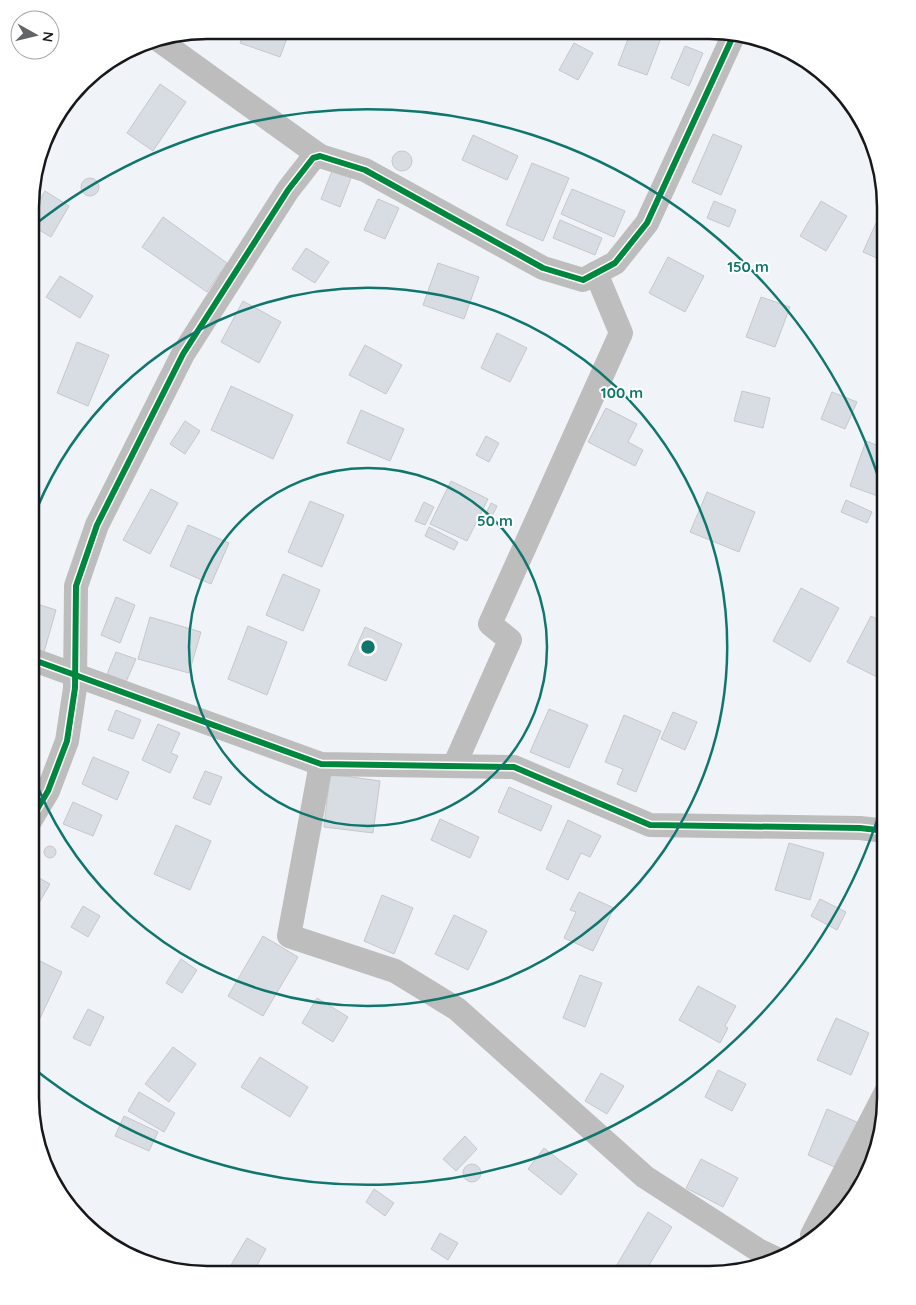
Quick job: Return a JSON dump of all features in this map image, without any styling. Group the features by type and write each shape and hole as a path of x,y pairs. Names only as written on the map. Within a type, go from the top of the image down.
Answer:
{"street":[{"path":"165,45 320,156 366,170 542,268 583,280 615,263 647,223 731,40"},
{"path":"39,806 48,791 67,740 75,675 76,586 97,525 183,354 288,190 314,158 320,156"},
{"path":"454,766 510,640 490,624 621,333 596,273"},
{"path":"39,663 321,764 514,767 650,825 860,828 877,830"},
{"path":"321,764 289,936 395,971 457,1009 645,1176 761,1258"},
{"path":"816,1228 877,1110"}],"building":[{"path":"242,39 287,39 280,57 240,43"},
{"path":"628,39 661,39 647,75 618,65"},
{"path":"574,43 593,53 578,80 559,70"},
{"path":"685,46 703,53 689,86 671,78"},
{"path":"160,84 186,102 153,151 127,133"},
{"path":"713,134 742,146 721,195 692,182"},
{"path":"473,135 518,156 507,180 462,160"},
{"path":"402,151 409,154 412,161 409,168 402,171 395,168 392,161 395,154"},
{"path":"532,163 569,178 543,241 506,225"},
{"path":"334,166 353,173 340,207 321,199"},
{"path":"86,178 94,178 99,183 97,194 86,196 81,191 81,183"},
{"path":"572,189 625,211 614,237 561,214"},
{"path":"45,191 69,206 51,237 39,230 39,201"},
{"path":"378,199 399,208 385,239 364,230"},
{"path":"714,201 736,210 729,227 707,218"},
{"path":"821,201 847,216 826,251 800,236"},
{"path":"163,217 227,263 207,292 142,247"},
{"path":"560,220 602,238 595,255 553,238"},
{"path":"877,221 877,258 863,252"},
{"path":"306,248 329,262 315,283 292,269"},
{"path":"668,257 704,276 685,312 649,293"},
{"path":"438,263 479,277 464,319 423,305"},
{"path":"60,276 93,296 80,318 46,297"},
{"path":"761,297 790,307 775,347 746,337"},
{"path":"243,301 281,322 259,363 221,342"},
{"path":"497,333 527,348 510,382 481,368"},
{"path":"77,342 109,355 88,406 57,393"},
{"path":"365,345 402,365 386,394 349,375"},
{"path":"231,386 293,415 273,459 211,430"},
{"path":"742,391 770,398 763,428 734,421"},
{"path":"832,392 857,402 845,429 821,419"},
{"path":"606,408 637,424 628,442 643,450 635,466 588,442"},
{"path":"361,410 404,429 390,461 347,443"},
{"path":"185,421 200,431 185,454 170,444"},
{"path":"486,436 499,443 489,462 476,455"},
{"path":"866,441 877,445 877,496 850,486"},
{"path":"451,481 488,499 467,541 430,524"},
{"path":"151,489 178,503 150,554 123,540"},
{"path":"707,492 755,512 739,552 690,532"},
{"path":"846,500 872,512 867,523 841,512"},
{"path":"310,501 344,515 322,567 288,552"},
{"path":"424,502 434,507 425,525 415,521"},
{"path":"491,503 497,506 488,525 482,522"},
{"path":"188,525 229,543 211,584 170,566"},
{"path":"429,527 458,542 454,550 425,536"},
{"path":"283,574 320,590 303,631 266,615"},
{"path":"801,588 839,608 810,662 773,641"},
{"path":"116,597 135,605 120,643 101,635"},
{"path":"39,605 56,610 44,652 39,650"},
{"path":"871,616 877,619 877,677 847,662"},
{"path":"150,617 201,632 189,673 138,659"},
{"path":"248,626 287,642 267,695 228,679"},
{"path":"365,627 402,644 386,681 348,665"},
{"path":"116,652 136,659 126,682 107,674"},
{"path":"549,709 588,725 569,768 530,752"},
{"path":"116,710 141,720 133,739 108,730"},
{"path":"673,712 697,722 685,750 661,739"},
{"path":"624,715 661,731 636,792 617,784 623,769 605,762"},
{"path":"158,724 180,733 171,753 178,756 170,773 142,760"},
{"path":"93,757 129,772 117,800 82,784"},
{"path":"205,771 222,777 210,805 193,798"},
{"path":"330,774 380,781 373,833 324,827"},
{"path":"509,787 552,806 541,831 498,812"},
{"path":"73,802 102,815 93,836 63,824"},
{"path":"440,819 479,837 470,858 431,840"},
{"path":"568,820 601,836 590,857 581,853 568,880 546,869"},
{"path":"176,825 211,841 190,890 154,874"},
{"path":"789,843 824,853 810,900 775,890"},
{"path":"48,846 52,846 56,852 52,858 48,858 44,854 44,850"},
{"path":"39,878 50,884 39,903"},
{"path":"579,892 614,908 593,951 564,938 576,912 570,910"},
{"path":"382,895 413,908 394,954 364,941"},
{"path":"820,899 846,912 837,930 811,916"},
{"path":"83,906 100,916 88,937 71,927"},
{"path":"454,915 487,931 468,970 435,954"},
{"path":"263,936 298,957 263,1016 228,996"},
{"path":"181,959 197,970 182,993 166,983"},
{"path":"39,960 62,972 39,1020"},
{"path":"580,975 602,983 585,1027 563,1018"},
{"path":"698,986 736,1006 725,1026 728,1028 720,1043 679,1020"},
{"path":"317,998 348,1017 333,1042 302,1023"},
{"path":"88,1009 104,1017 90,1046 73,1038"},
{"path":"836,1018 869,1033 851,1075 817,1060"},
{"path":"173,1047 196,1064 169,1102 145,1084"},
{"path":"260,1057 308,1087 290,1117 241,1087"},
{"path":"718,1070 746,1084 732,1111 705,1097"},
{"path":"601,1073 624,1086 607,1114 585,1101"},
{"path":"139,1092 175,1113 164,1132 128,1111"},
{"path":"827,1109 859,1123 839,1169 808,1155"},
{"path":"124,1116 158,1132 149,1151 115,1136"},
{"path":"465,1136 477,1149 456,1171 443,1159"},
{"path":"544,1148 577,1174 561,1195 528,1169"},
{"path":"701,1159 738,1178 723,1207 686,1188"},
{"path":"472,1164 478,1167 481,1173 478,1179 472,1182 466,1179 463,1173 466,1167"},
{"path":"374,1189 394,1203 385,1216 366,1202"},
{"path":"648,1212 672,1227 648,1266 616,1266"},
{"path":"440,1233 458,1243 448,1260 431,1249"},
{"path":"247,1238 266,1249 256,1266 230,1266"}],"cycle path":[{"path":"39,806 48,791 67,741 75,688 76,586 97,525 183,354 288,190 313,158 320,156 365,170 543,268 583,280 615,263 647,223 731,40"},
{"path":"39,662 321,764 514,767 650,825 860,828 877,830"}]}
